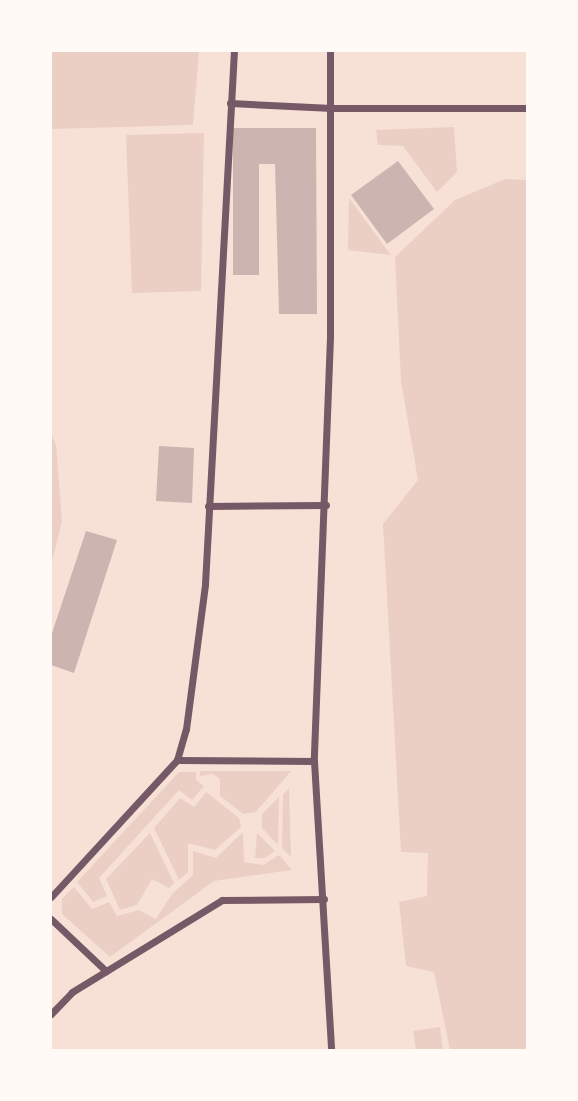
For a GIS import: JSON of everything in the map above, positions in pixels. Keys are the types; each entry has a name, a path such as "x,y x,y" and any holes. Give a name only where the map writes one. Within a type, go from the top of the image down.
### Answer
{"street":[{"path":"51,897 177,760 188,717 205,583 218,301 234,51"},
{"path":"330,51 332,108 326,505 314,761 331,1050"},
{"path":"230,103 332,108 527,108"},
{"path":"208,506 326,505"},
{"path":"177,760 314,761"},
{"path":"51,1014 72,992 214,904 240,899 324,899"},
{"path":"51,919 106,971"}],"shaded area":[{"path":"51,51 199,51 193,125 51,129"},
{"path":"454,127 457,172 437,192 403,146 378,145 376,130"},
{"path":"204,133 201,291 132,293 126,135"},
{"path":"505,179 527,180 527,1050 450,1050 434,972 406,966 399,902 427,896 428,853 401,852 383,524 418,480 401,381 395,257 455,200"},
{"path":"349,198 391,255 348,250"},
{"path":"51,434 56,445 62,521 51,566"},
{"path":"200,771 291,771 256,812 243,814 220,796 220,779 213,774 200,776"},
{"path":"179,772 196,772 196,780 204,786 192,800 179,790 99,878 107,896 93,902 77,882"},
{"path":"289,788 291,857 282,848 283,795"},
{"path":"206,792 239,818 241,827 215,850 188,843 188,872 179,880 154,828 180,798 194,807"},
{"path":"279,797 278,845 262,828 262,814"},
{"path":"243,832 244,862 263,865 279,855 292,870 214,881 110,957 62,914 62,899 74,887 92,909 109,902 117,916 139,910 156,919 172,894 193,875 193,851 216,858"},
{"path":"150,833 174,883 169,888 152,879 137,905 120,910 106,879"},
{"path":"257,833 275,851 265,858 255,858"},
{"path":"440,1027 443,1050 416,1050 413,1031"}],"building":[{"path":"233,128 316,128 317,314 279,314 275,164 259,164 259,275 233,275"},
{"path":"398,161 434,209 387,244 351,195"},
{"path":"159,446 194,448 192,503 156,501"},
{"path":"86,531 117,540 74,673 51,665 51,636"}]}
